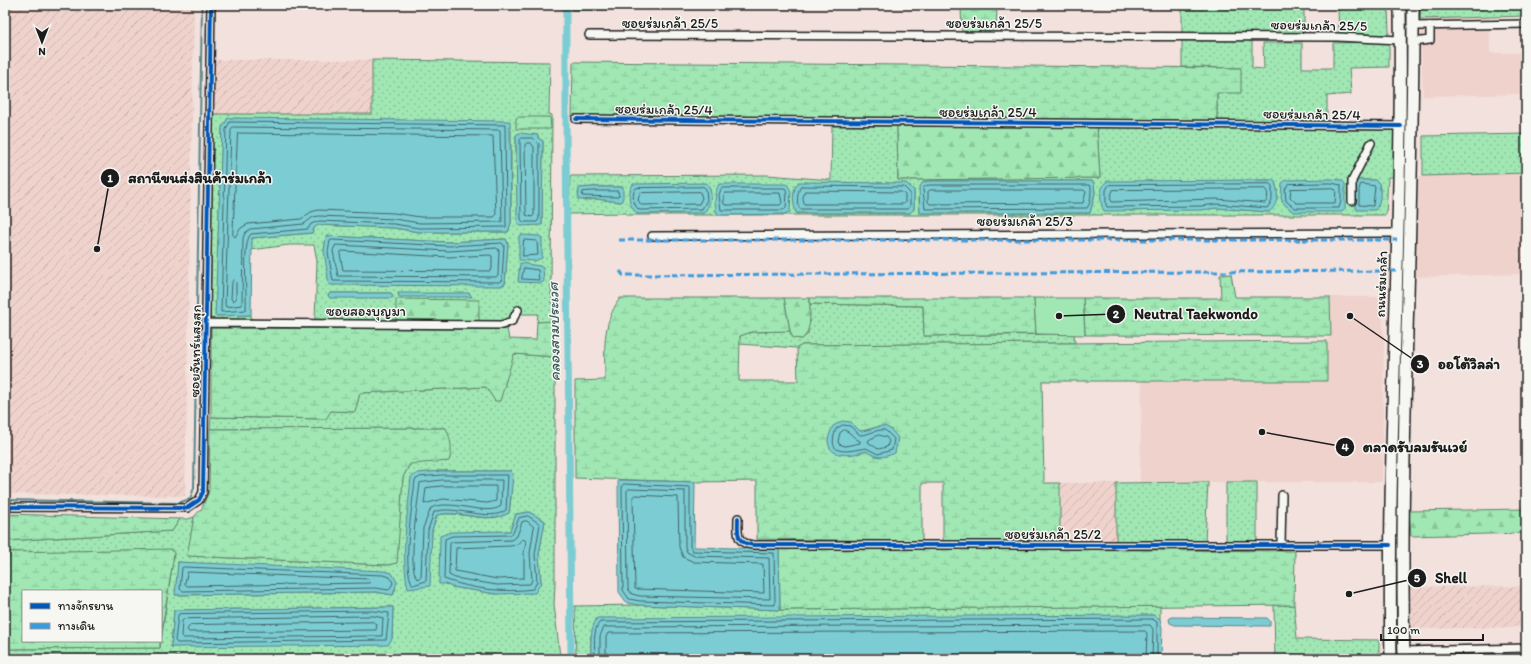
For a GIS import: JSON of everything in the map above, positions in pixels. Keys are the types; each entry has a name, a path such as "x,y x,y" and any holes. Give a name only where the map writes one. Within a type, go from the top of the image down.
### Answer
{"main road":[{"name":"ถนนร่มเกล้า","path":"1391,659 1390,545 1401,126 1400,5"},
{"name":"ถนนร่มเกล้า","path":"1404,655 1405,418 1411,187 1413,5"}],"street":[{"name":"ซอยจันทร์แสงสุก","path":"5,507 187,508 199,500 203,492 207,323 211,5"},
{"path":"1413,26 1526,24"},
{"path":"1413,42 1430,40 1430,26"},
{"name":"ซอยร่มเกล้า 25/5","path":"589,35 1337,37 1400,40"},
{"name":"ซอยร่มเกล้า 25/4","path":"576,120 1401,126"},
{"path":"1352,201 1352,181 1371,142"},
{"name":"ซอยร่มเกล้า 25/3","path":"652,236 1397,233"},
{"name":"ซอยสองบุญมา","path":"207,323 502,325 512,321 518,310"},
{"path":"1281,545 1282,495"},
{"name":"ซอยร่มเกล้า 25/2","path":"738,518 740,539 743,543 753,545 1390,545"},
{"path":"1404,655 1526,648"}],"shaded area":[{"path":"5,5 194,5 185,496 5,494"},
{"path":"216,5 492,5 491,8 216,7"},
{"path":"1489,16 1490,53 1526,53 1526,94 1423,96 1420,19"},
{"path":"212,60 372,60 372,114 213,114"},
{"path":"1526,173 1526,229 1518,230 1519,274 1414,277 1416,176"},
{"path":"1526,229 1526,274 1519,274 1518,230"},
{"path":"1330,297 1381,297 1384,342 1382,482 1140,482 1142,380 1327,381 1327,341 1331,336"},
{"path":"1060,483 1116,483 1116,542 1060,542"},
{"path":"1526,586 1526,627 1411,629 1410,587"}],"green space":[{"path":"572,5 806,5 806,8 572,10"},
{"path":"838,5 1102,5 1102,7 997,6 996,33 962,33 961,7 838,7"},
{"path":"1158,5 1214,5 1215,8 1304,9 1304,34 1182,35 1182,8 1158,8"},
{"path":"1343,5 1388,5 1389,33 1383,35 1339,33 1338,10 1343,9"},
{"path":"1421,5 1526,5 1526,16 1420,19"},
{"path":"1182,40 1252,40 1252,68 1264,69 1263,43 1302,43 1302,68 1333,68 1333,43 1389,42 1389,67 1349,68 1351,94 1327,96 1327,122 1217,122 1217,93 1241,68 1182,67"},
{"path":"372,60 550,62 549,114 552,115 551,288 554,321 537,322 538,314 521,314 507,329 211,328 213,114 372,114","holes":["228,118 511,130 511,223 508,232 419,232 394,228 318,225 314,228 312,233 252,238 251,250 289,245 314,245 317,261 315,320 252,321 251,315 216,316 222,128","516,135 538,135 538,138 543,141 542,225 516,163","326,236 449,242 506,239 508,244 505,284 500,286 324,251","330,293 391,293 393,296 328,296"]},
{"path":"573,62 1241,68 1241,93 1217,93 1217,122 572,116"},
{"path":"550,117 551,129 516,129 516,118"},
{"path":"832,126 897,126 898,180 1100,178 1097,126 1394,128 1394,177 1388,177 1386,215 569,214 570,176 767,175 831,180","holes":["1274,180 1277,193 1274,204 1269,212 1217,208 1130,211 1185,181","1359,180 1375,180 1380,189 1378,207","929,181 1092,181 1094,183 1095,193 1090,213 920,213 919,200 923,182","906,183 914,190 914,209 909,213 797,213","623,187 621,202 596,199 584,201 578,193 580,188"]},
{"path":"897,126 1097,126 1100,178 898,180"},
{"path":"1526,134 1526,173 1423,176 1423,136"},
{"path":"1231,274 1235,297 1330,297 1331,336 1085,335 1083,298 1221,298 1220,275"},
{"path":"620,298 784,298 790,331 751,332 740,336 739,381 798,381 797,348 802,345 1327,341 1327,381 1042,381 1044,483 1060,483 1060,542 943,541 943,483 922,483 922,541 757,539 757,481 695,482 575,478 575,381 605,380 605,338 614,308","holes":["851,422 860,431 876,427 884,427 892,430 866,451 857,454"]},
{"path":"784,298 810,298 809,326 808,331 802,339 793,338 790,331"},
{"path":"810,298 1034,298 1036,334 924,336 923,306 810,304"},
{"path":"1034,298 1083,298 1085,335 1036,334"},
{"path":"396,299 479,300 479,321 396,320"},
{"path":"810,304 923,306 924,336 1074,334 1075,343 802,345 797,348 739,344 740,336 751,332 790,331 793,338 802,339 808,334"},
{"path":"554,321 555,357 514,354 500,401 495,401 486,387 360,393 355,412 331,411 326,419 211,417 211,328 507,329 509,339 536,340 537,322"},
{"path":"514,354 555,357 554,604 560,657 533,659 5,656 5,649 160,648 174,553 10,552 7,565 5,635 5,541 172,531 180,519 194,517 188,556 387,565 396,563 403,477 410,464 446,428 210,429 211,417 325,419 331,411 355,412 360,393 487,387 495,401","holes":["441,471 511,471 511,498 509,513 500,516 482,518 455,514 437,515 432,530 431,551 418,473","529,512 545,521 539,554 541,583 496,594 452,587 445,584 498,532 510,531 516,514","178,562 396,588 393,595 376,592 176,595","393,607 392,639 171,647 174,610"]},
{"path":"446,428 451,444 449,461 410,464 403,477 397,563 387,565 187,556 194,517 202,508 209,491 210,429"},
{"path":"1208,482 1205,542 1116,542 1116,483"},
{"path":"1226,482 1257,482 1257,543 1226,542"},
{"path":"1526,509 1526,533 1411,536 1409,511"},
{"path":"5,514 180,519 172,531 5,541"},
{"path":"891,548 1295,551 1294,605 780,610 779,549"},
{"path":"171,549 174,553 162,629 162,590 22,590 22,642 160,642 160,648 5,649 7,565 10,552"},
{"path":"639,605 780,610 1160,606 1160,619 1153,615 591,635 591,659 576,659 575,606"},
{"path":"1274,605 1294,605 1297,639 1379,640 1379,659 1275,659"},
{"path":"5,656 290,659 5,659"}],"water":[{"path":"228,118 510,121 511,223 508,232 419,232 394,228 318,225 314,228 312,233 252,238 251,315 215,316 222,128"},
{"path":"519,133 538,135 538,138 543,141 542,225 518,225 516,135"},
{"path":"1274,180 1277,188 1277,197 1275,205 1269,212 1217,208 1201,210 1104,211 1102,208 1101,191 1102,187 1107,181"},
{"path":"1286,180 1342,180 1345,184 1345,208 1341,212 1293,212 1283,203 1281,198 1282,183"},
{"path":"1375,180 1379,183 1380,198 1375,210 1357,210 1355,207 1354,196 1356,181"},
{"path":"1092,181 1094,183 1095,193 1090,213 920,213 919,188 923,182"},
{"path":"799,182 906,183 914,190 914,209 910,213 796,213 794,206 794,193 796,185"},
{"path":"707,183 711,198 704,213 637,214 629,199 633,184"},
{"path":"719,184 787,184 791,191 790,212 784,214 720,215 716,212 715,201 716,191"},
{"path":"623,187 623,198 621,202 596,199 578,200 579,188"},
{"path":"326,236 449,242 506,239 508,244 505,284 500,286 329,285 324,251"},
{"path":"519,236 540,236 542,239 542,258 535,261 519,260"},
{"path":"520,263 540,266 543,268 544,281 542,283 518,282"},
{"path":"330,293 391,293 393,296 392,298 330,298 328,296"},
{"path":"398,293 469,293 472,297 399,297"},
{"path":"842,421 851,422 860,431 880,426 888,428 898,438 895,453 880,457 866,451 856,454 843,455 833,451 829,447 829,436 833,426"},
{"path":"441,471 511,471 513,476 509,513 491,518 455,514 437,515 432,530 430,586 408,589 405,547 411,477 418,473"},
{"path":"618,480 695,482 694,547 779,549 780,610 639,605 627,603 619,592"},
{"path":"529,512 545,521 539,554 541,583 535,593 496,594 439,584 440,536 451,532 510,531 516,514"},
{"path":"178,562 383,571 392,573 397,582 393,595 376,592 175,595"},
{"path":"393,607 392,639 388,645 171,647 174,610"},
{"path":"1153,615 1160,619 1162,628 1161,659 591,659 592,633 594,623 597,618"},
{"path":"1172,617 1267,618 1270,621 1270,626 1175,625 1170,623 1169,619"}],"waterway":[{"path":"5,500 178,503 190,499 194,488 202,5"},
{"name":"คลองสามประเวศ","path":"566,5 566,168 571,659"}],"marked path":[{"path":"619,240 1397,240"},
{"path":"620,271 623,275 1396,271"}],"cycle path":[{"path":"5,507 187,508 199,500 203,492 211,5"},
{"path":"576,119 1401,126"},
{"path":"738,518 738,533 740,540 747,544 753,545 1390,545"}],"place":[{"name":"สถานีขนส่งสินค้าร่มเกล้า","path":"97,249"},
{"name":"Neutral Taekwondo","path":"1059,316"},
{"name":"ออโต้วิลล่า","path":"1350,316"},
{"name":"ตลาดรับลมรันเวย์","path":"1262,432"},
{"name":"Shell","path":"1349,594"}]}
